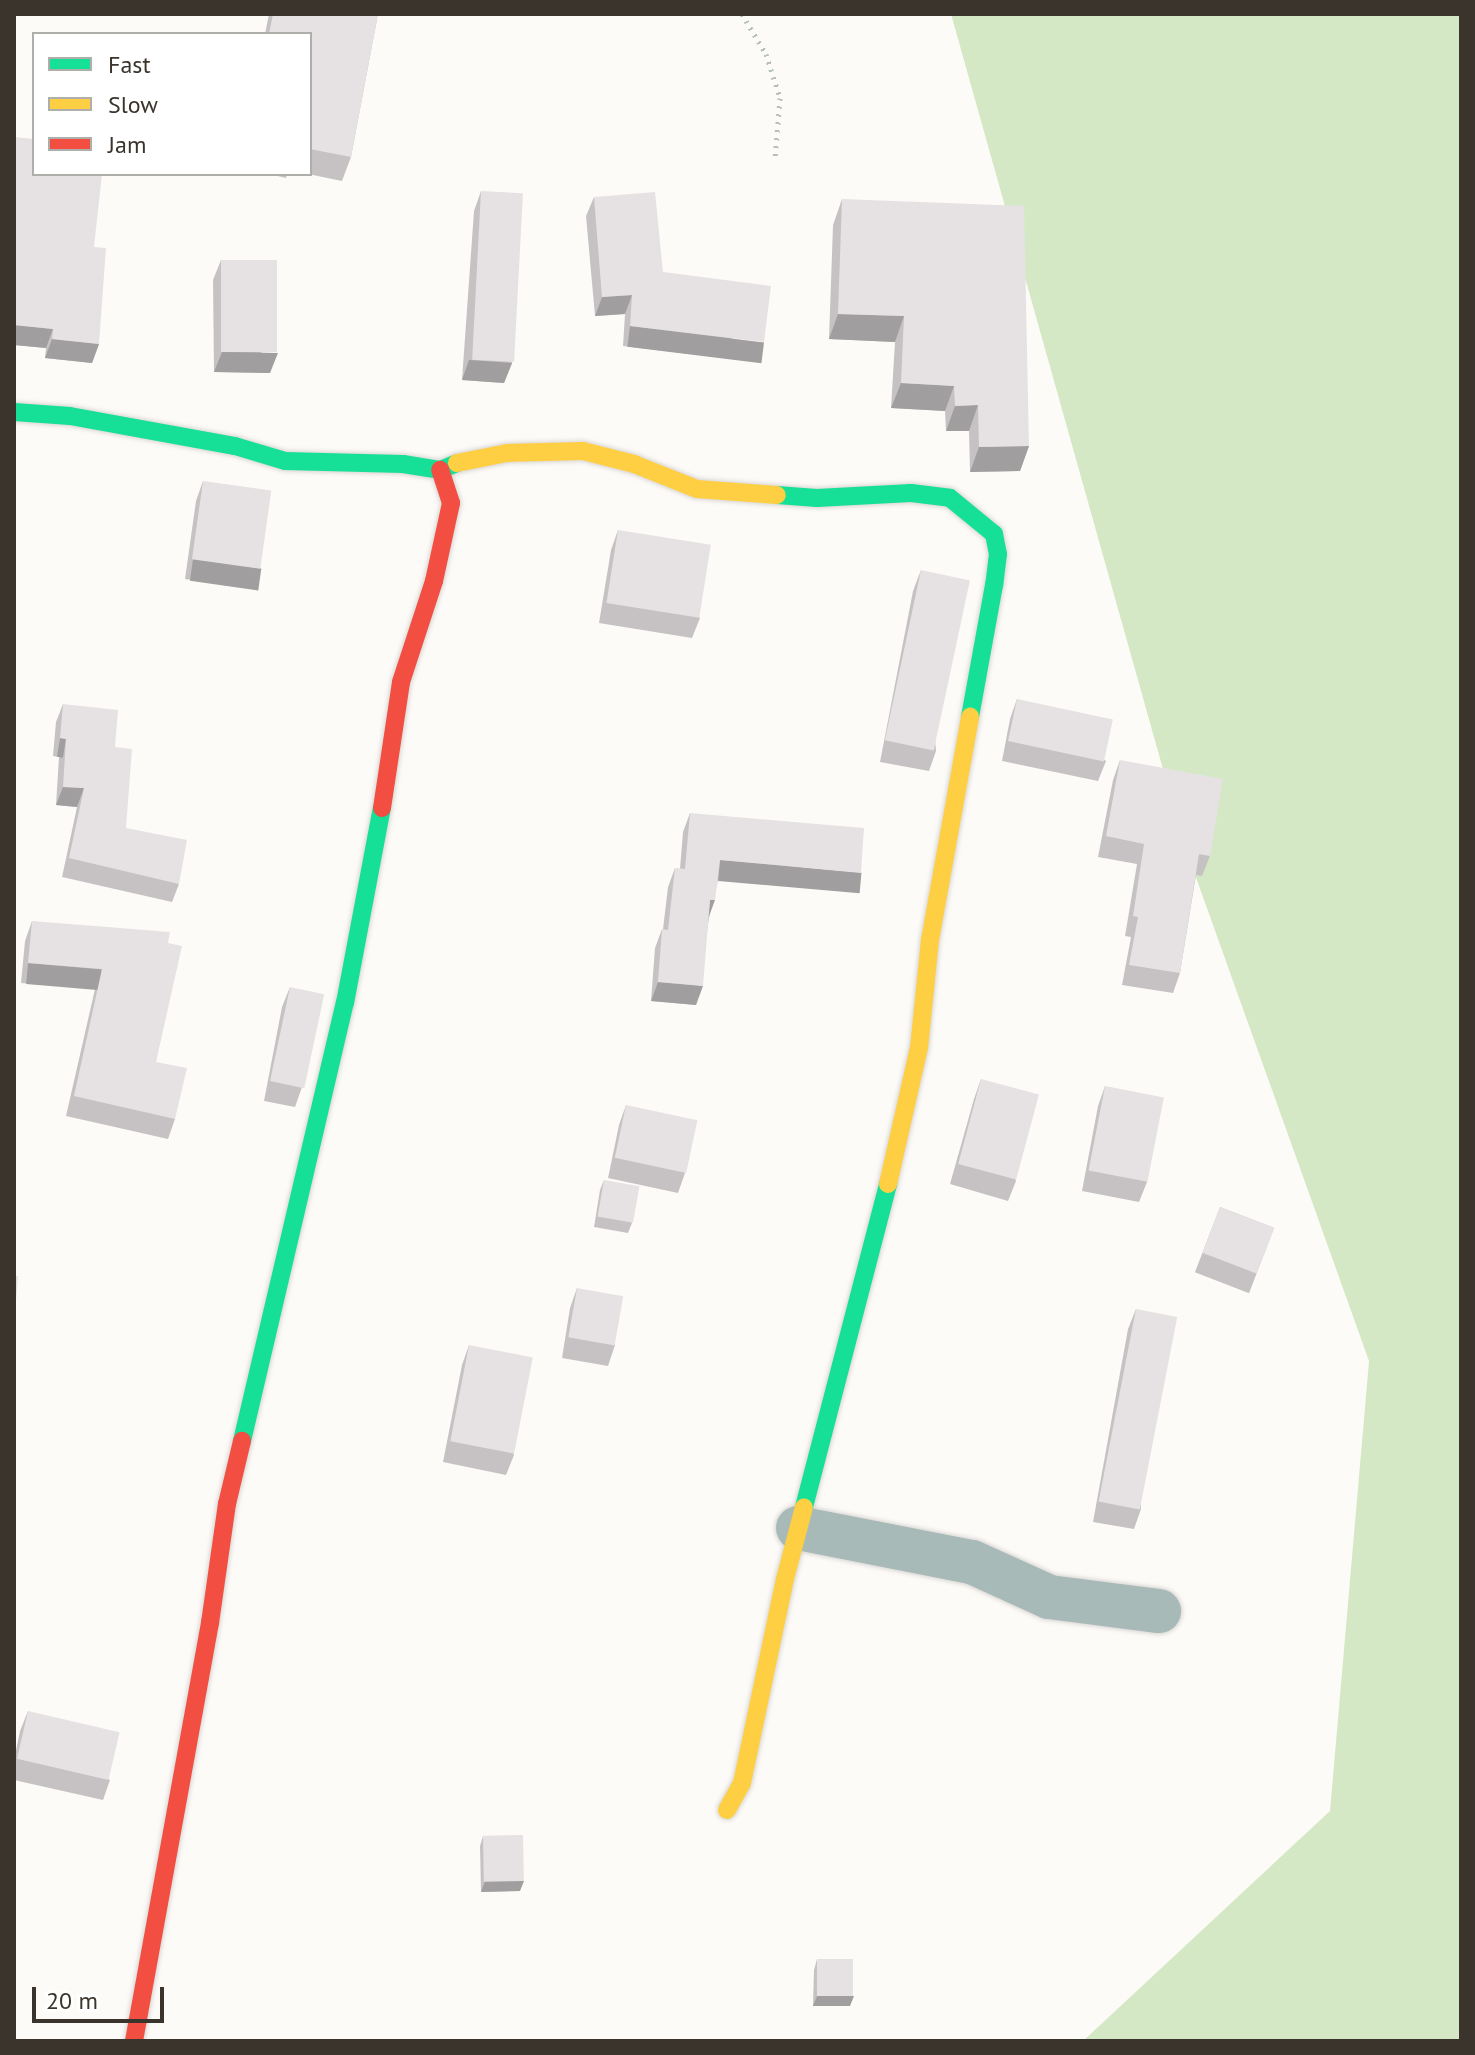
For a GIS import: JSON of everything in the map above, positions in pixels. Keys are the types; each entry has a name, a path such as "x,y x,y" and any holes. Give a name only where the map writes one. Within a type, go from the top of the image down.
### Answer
{"street":[{"path":"14,412 85,418 235,446 285,461 403,464 440,470 468,459 507,453 583,451 634,464 697,489 817,498 911,493 950,498 994,534 998,554 994,585 930,940 919,1048 872,1253 798,1528 742,1783 727,1810"},
{"path":"134,2041 210,1623 227,1504 345,1003 378,837 401,682 434,581 451,503 440,470"},
{"path":"798,1528 972,1562 1049,1597 1159,1611"}],"path":[{"path":"742,14 766,54 780,98 775,159"}],"green space":[{"path":"951,14 1461,14 1461,2041 1083,2041 1330,1811 1369,1361 1184,844"}],"building":[{"path":"273,14 378,14 351,157 312,149 312,32 269,32"},
{"path":"14,137 32,139 32,176 102,176 94,247 106,248 99,344 52,339 53,329 14,325"},
{"path":"481,191 523,193 514,362 472,360"},
{"path":"655,192 663,272 771,286 764,342 630,326 632,295 602,297 594,197"},
{"path":"842,199 1024,206 1029,446 979,447 978,405 955,406 954,386 901,383 904,316 838,314"},
{"path":"221,260 277,260 277,352 221,352"},
{"path":"203,481 271,491 260,569 192,559"},
{"path":"618,530 711,545 699,618 606,603"},
{"path":"921,570 970,580 934,751 885,740"},
{"path":"1017,699 1113,719 1104,761 1008,741"},
{"path":"63,704 118,710 115,747 132,749 126,828 187,840 179,884 69,858 84,788 63,787 66,739 60,738"},
{"path":"1120,760 1223,779 1210,856 1199,854 1180,973 1129,965 1138,917 1133,916 1144,844 1106,836"},
{"path":"690,813 864,828 861,873 720,860 715,900 710,900 703,986 658,982 662,929 668,930 675,868 685,869"},
{"path":"32,921 170,932 168,943 182,946 156,1062 187,1068 175,1119 74,1096 102,969 28,963"},
{"path":"290,987 324,994 304,1088 270,1081"},
{"path":"981,1079 1039,1095 1016,1180 958,1164"},
{"path":"1105,1086 1164,1097 1147,1182 1089,1170"},
{"path":"626,1105 697,1120 686,1173 615,1158"},
{"path":"604,1180 639,1186 633,1223 598,1216"},
{"path":"1220,1207 1274,1228 1257,1274 1202,1253"},
{"path":"14,1276 18,1276 14,1326"},
{"path":"577,1288 623,1296 615,1345 568,1337"},
{"path":"1136,1309 1177,1317 1140,1509 1099,1501"},
{"path":"469,1345 533,1357 514,1454 450,1441"},
{"path":"28,1711 120,1732 109,1780 17,1759"},
{"path":"523,1835 524,1881 484,1882 483,1836"},
{"path":"817,1959 853,1959 853,1996 817,1996"}],"traffic: fast":[{"path":"14,412 70,416 235,446 285,461 403,464 440,470 457,463"},
{"path":"777,495 817,498 911,493 950,498 994,534 998,554 994,585 970,717"},
{"path":"242,1441 345,1003 382,808"},
{"path":"804,1507 888,1184"}],"traffic: slow":[{"path":"457,463 507,453 583,451 634,464 697,489 777,495"},
{"path":"888,1184 919,1048 930,940 970,717"},
{"path":"727,1810 742,1783 785,1579 804,1507"}],"traffic: jam":[{"path":"382,808 401,682 434,581 451,503 440,470"},
{"path":"134,2041 210,1623 227,1504 242,1441"}]}
